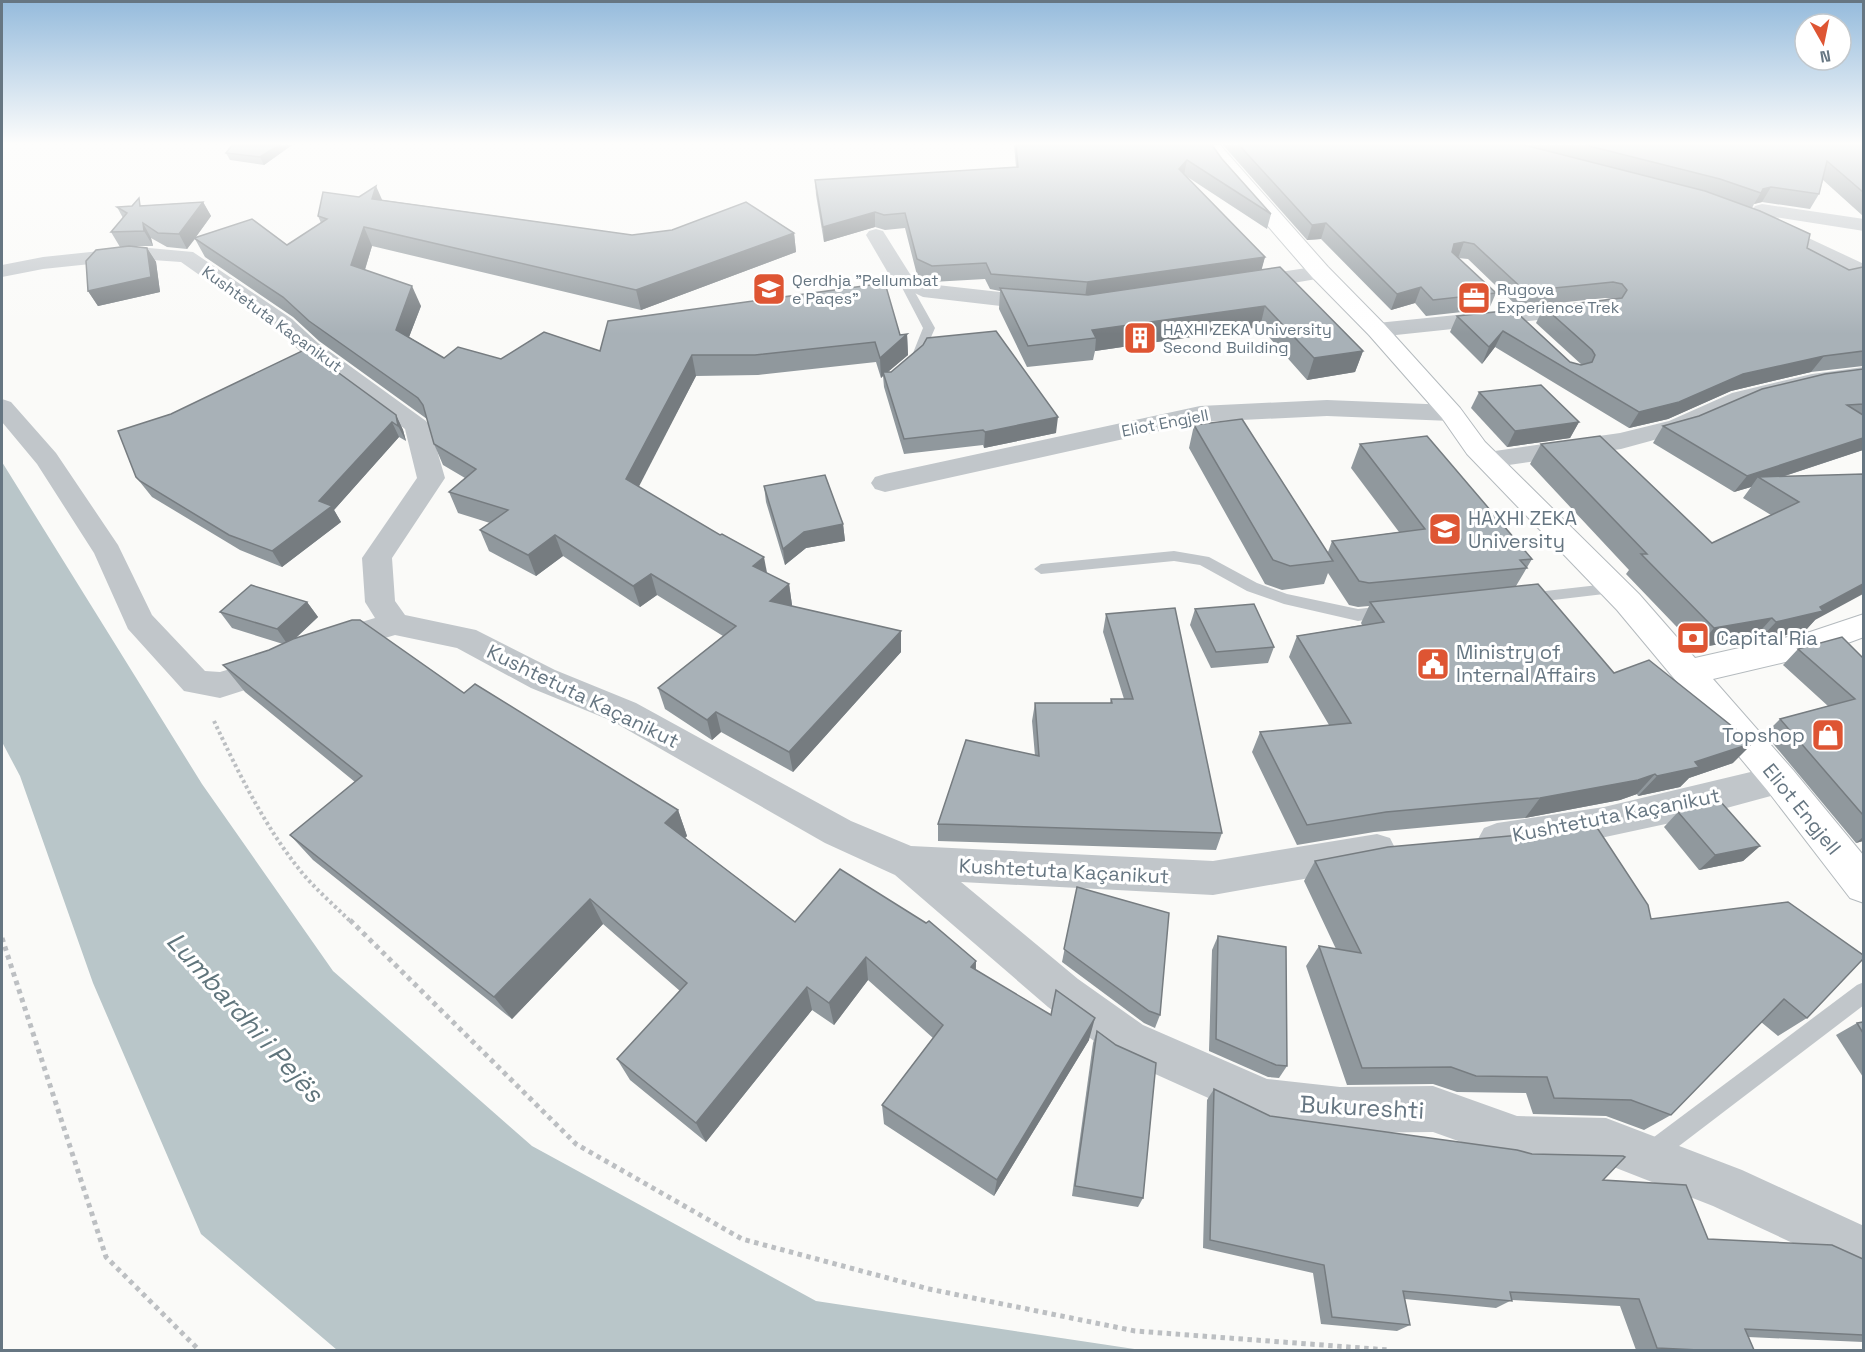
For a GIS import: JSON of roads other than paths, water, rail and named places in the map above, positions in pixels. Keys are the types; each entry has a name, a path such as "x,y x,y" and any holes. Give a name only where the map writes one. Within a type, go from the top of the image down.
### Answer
{"main road":[{"name":"Eliot Engjell","path":"1263,208 1451,413 1476,448 1616,588 1780,780 1863,886"},
{"path":"1690,672 1815,643 1863,625"}],"street":[{"path":"1862,270 1748,212 1863,225"},
{"path":"876,235 902,278 923,290 1064,305"},
{"name":"Kushtetuta Kaçanikut","path":"2,271 43,263 138,253 186,256 284,324 310,348 417,426 431,478 378,558 380,602 394,624"},
{"path":"1228,287 1320,272"},
{"path":"1490,295 1530,333"},
{"path":"1377,330 1605,307"},
{"path":"1488,460 1621,441 1678,426 1741,398 1812,381 1863,374"},
{"name":"Kushtetuta Kaçanikut","path":"2,406 47,459 108,552 139,621 196,682 220,685 277,667 327,644 394,624 465,638 543,680 624,712 838,832 909,863 1213,878 1374,850 1409,847"},
{"name":"Eliot Engjell","path":"885,483 1200,414 1327,408 1451,413"},
{"name":"Kushtetuta Kaçanikut","path":"1467,842 1525,836 1646,813 1780,780"},
{"name":"Bukureshti","path":"909,863 1063,993 1128,1040 1266,1101 1340,1110 1433,1109 1517,1139 1606,1141 1647,1157"},
{"path":"1647,1157 1725,1187 1863,1252"}],"lane":[{"path":"902,278 929,328 918,355 902,369"},
{"path":"1041,569 1174,556 1204,561 1252,586 1284,599 1358,615 1404,611"},
{"path":"1509,600 1616,588"},
{"path":"1647,1157 1863,992"}],"water":[{"name":"Lumbardhi i Pejës","path":"2,462 202,784 333,971 532,1146 816,1301 1141,1350 337,1350 201,1234 93,983 20,776 2,742"}],"place":[{"name":"Qerdhja \"Pellumbat e Paqes\"","path":"769,289"},
{"name":"Rugova Experience Trek","path":"1474,298"},
{"name":"HAXHI ZEKA University Second Building","path":"1140,338"},
{"name":"HAXHI ZEKA University","path":"1445,529"},
{"name":"Capital Ria","path":"1693,638"},
{"name":"Ministry of Internal Affairs","path":"1433,664"},
{"name":"Topshop","path":"1828,735"}]}
